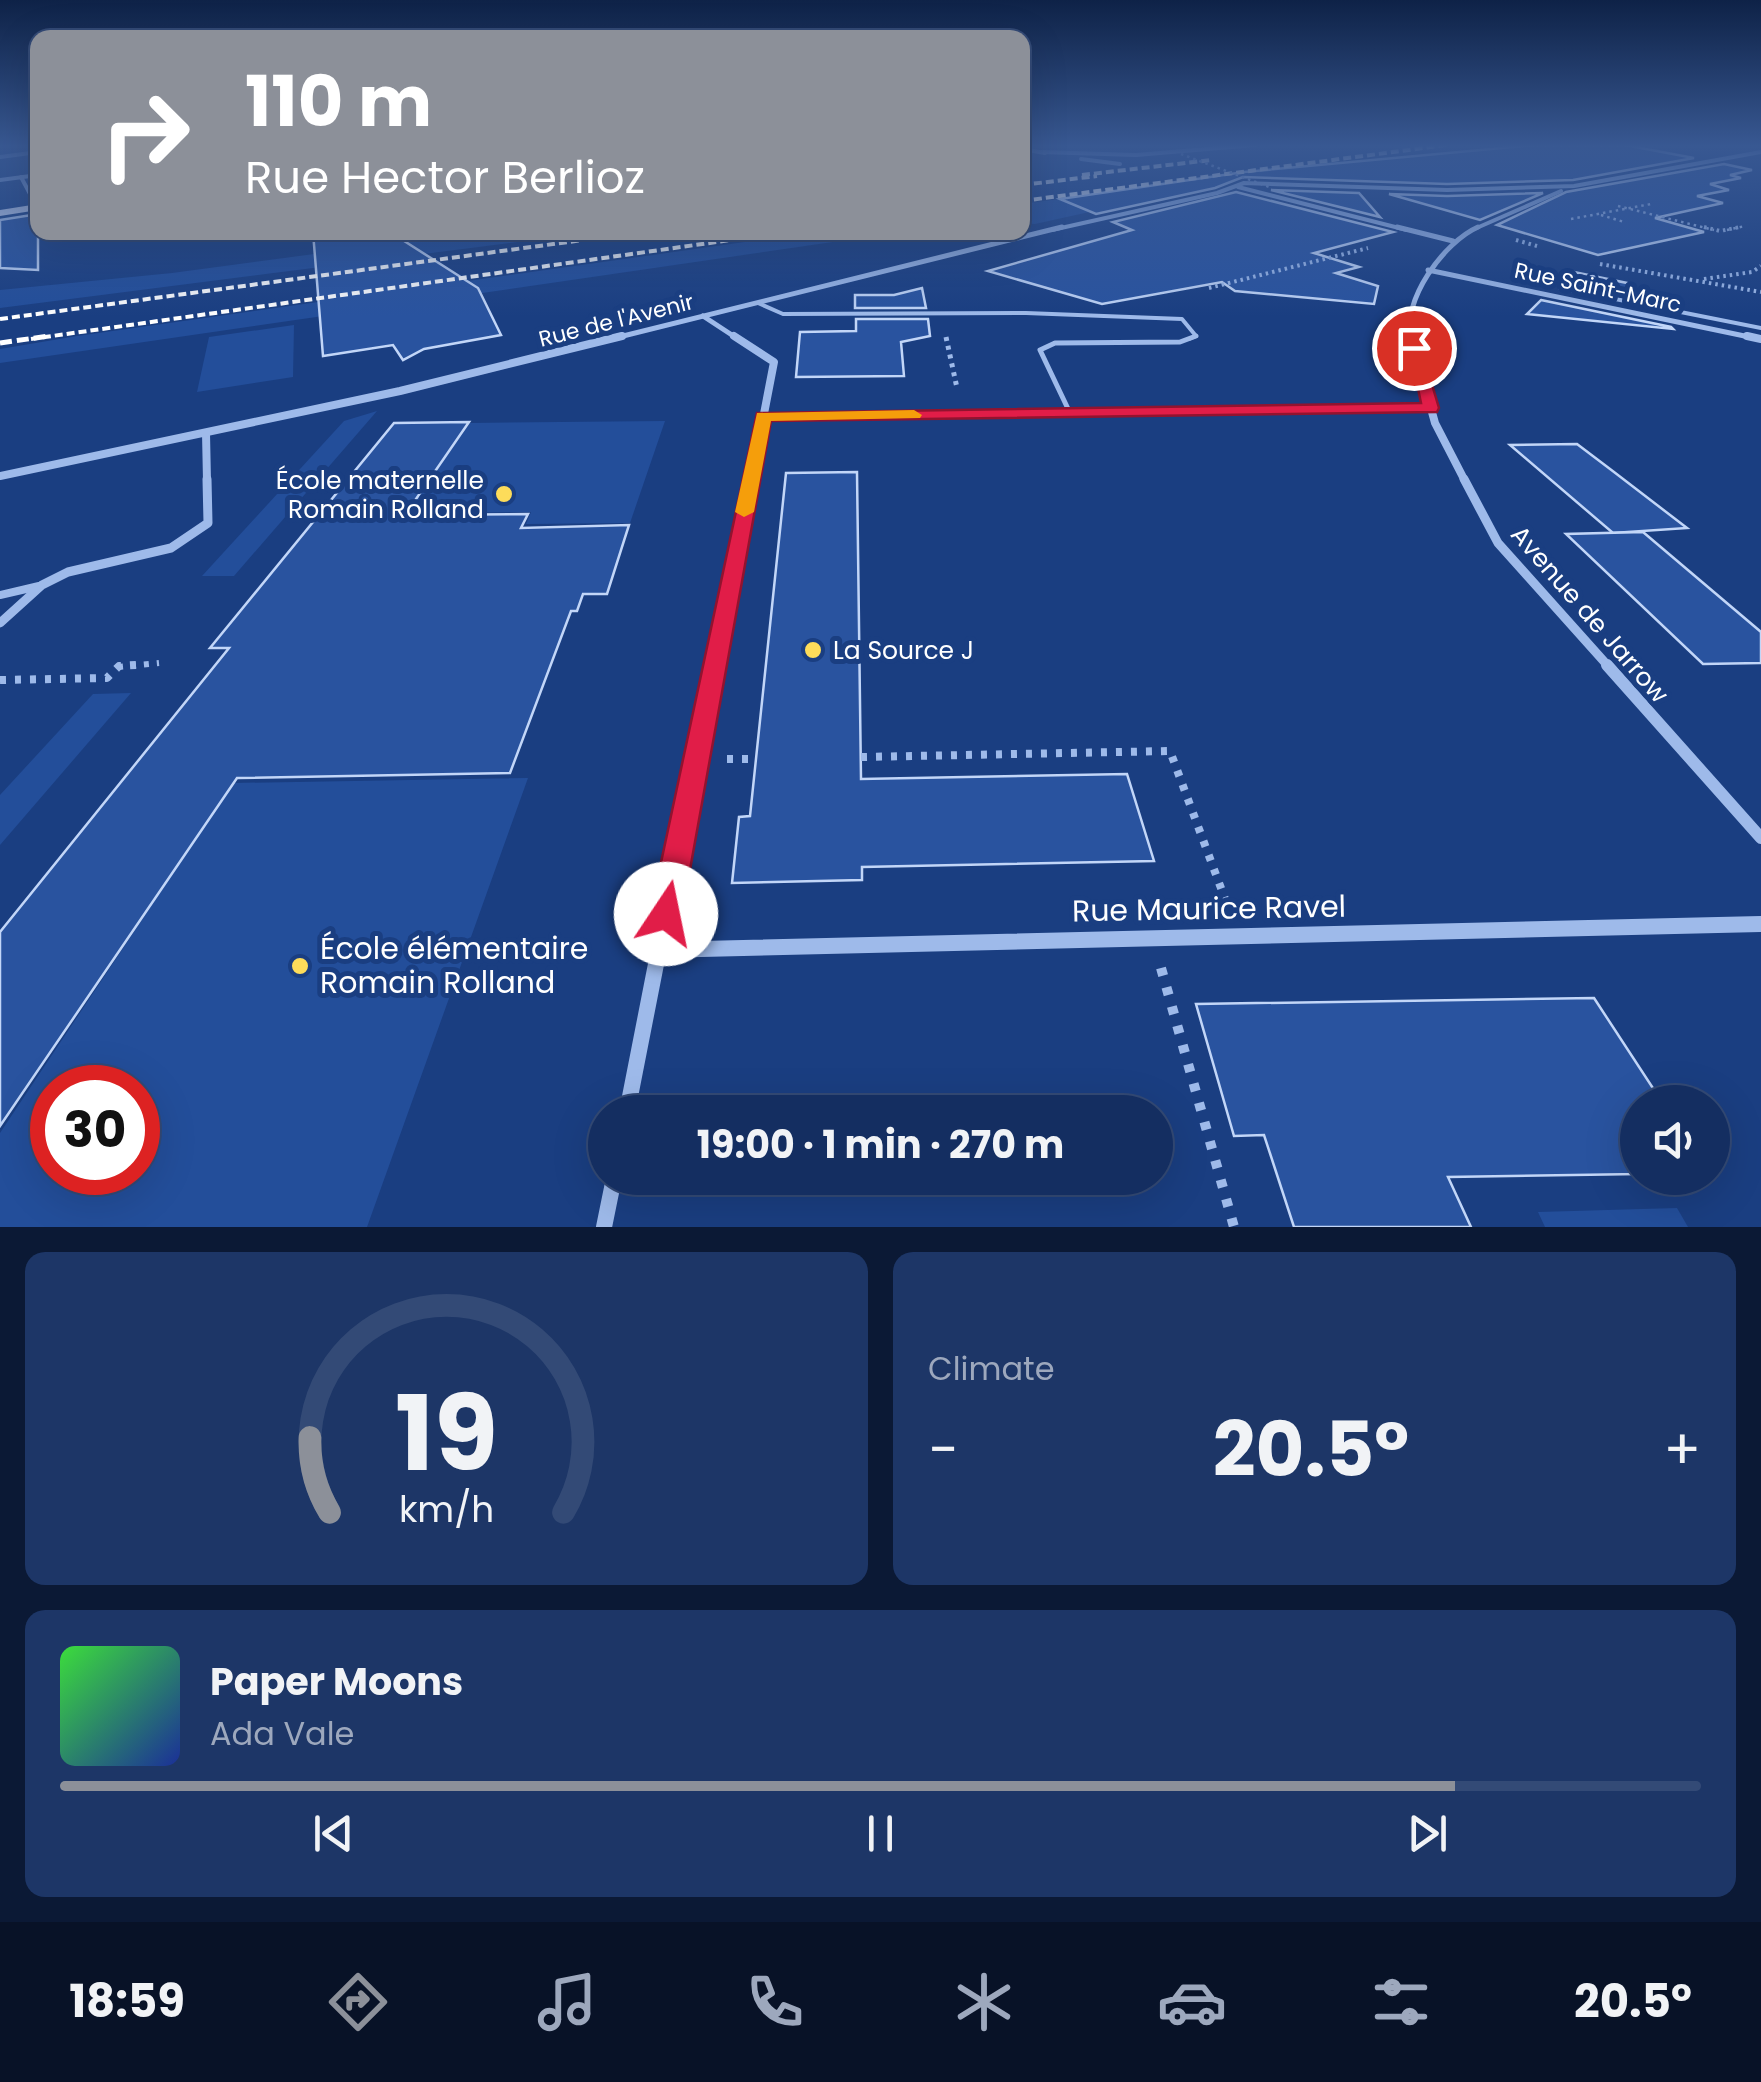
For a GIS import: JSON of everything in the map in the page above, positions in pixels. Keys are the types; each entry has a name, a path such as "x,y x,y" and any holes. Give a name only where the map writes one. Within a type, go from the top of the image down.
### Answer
{"main road":[{"path":"0,215 30,210"}],"street":[{"name":"Rue de l'Avenir","path":"1030,236 1170,202"},
{"path":"1301,202 1453,241"},
{"name":"Avenue de Jarrow","path":"1531,202 1487,220 1453,241 1428,270 1408,327 1431,408 1498,543 1761,838"},
{"name":"Rue de l'Avenir","path":"0,476 400,391 1014,240"},
{"name":"Rue Saint-Marc","path":"1428,270 1761,339"},
{"path":"630,1095 774,362 703,316"},
{"path":"763,416 1431,408"},
{"path":"0,623 42,585 68,572 171,548 208,524 206,433"},
{"name":"Rue Maurice Ravel","path":"659,950 1761,924"},
{"path":"604,1227 611,1195"}],"lane":[{"path":"1560,288 1761,328"},
{"path":"758,302 783,314 940,313 1182,320 1196,336 1180,342 1055,344 1040,350 1070,413"},
{"path":"0,595 42,585"}],"path":[{"path":"1604,202 1720,231 1745,226"},
{"path":"1566,220 1651,204"},
{"path":"1514,240 1524,232"},
{"path":"1209,288 1368,248"},
{"path":"1600,264 1761,292"},
{"path":"1692,280 1752,272 1761,266"},
{"path":"940,313 963,414"},
{"path":"0,680 107,678 118,666 159,663"},
{"path":"861,757 1170,751 1238,936"},
{"path":"1152,938 1234,1227"}],"shaded area":[{"path":"1134,202 1035,224 1030,224 1030,203"},
{"path":"419,240 533,240 0,308 0,290 172,273"},
{"path":"759,240 847,240 0,363 0,349"},
{"path":"294,325 293,377 197,392 209,337"},
{"path":"377,411 234,576 202,576 344,421"},
{"path":"665,421 630,523 526,524 531,512 407,513 470,423"},
{"path":"131,693 0,845 0,795 93,694"},
{"path":"528,778 367,1227 0,1227 0,1133 30,1088 30,1195 160,1195 160,1065 45,1065 233,783"},
{"path":"1677,1208 1688,1227 1545,1227 1538,1212"}],"building":[{"path":"1068,202 1150,202 1096,214"},
{"path":"1194,202 1276,202 1393,232 1314,253 1359,267 1336,273 1378,286 1374,304 1235,291 1222,282 1102,304 988,271 1132,230 1113,222"},
{"path":"1320,202 1367,202 1380,217"},
{"path":"1418,202 1521,202 1480,220"},
{"path":"1545,202 1723,203 1655,218 1704,232 1598,255 1497,225"},
{"path":"30,215 30,240 38,240 38,270 0,268 0,220"},
{"path":"314,240 403,240 478,288 501,335 424,349 403,360 393,345 323,356"},
{"path":"1569,271 1627,283 1643,299 1557,284"},
{"path":"922,288 926,308 855,308 855,295 894,295"},
{"path":"1541,300 1671,327 1673,329 1527,314"},
{"path":"856,319 928,319 930,336 901,342 904,376 796,377 800,332 856,331"},
{"path":"469,422 405,515 528,514 521,528 629,525 607,594 583,594 577,611 571,611 510,773 237,778 42,1065 30,1065 30,1082 0,1126 0,932 229,648 210,648 394,423"},
{"path":"1577,444 1687,528 1613,533 1510,445"},
{"name":"La Source J","path":"857,472 861,779 1127,774 1154,861 862,867 862,880 732,883 739,817 750,816 786,473"},
{"path":"1643,532 1761,632 1761,663 1703,664 1566,534"},
{"path":"1594,998 1651,1085 1620,1085 1620,1174 1448,1177 1471,1227 1294,1227 1264,1135 1234,1136 1196,1004"}],"railway":[{"path":"0,319 583,240"},
{"path":"31,339 730,240"},
{"path":"0,343 49,336"}],"slow traffic":[{"path":"744,512 763,416 914,415"}],"place":[{"name":"École maternelle Romain Rolland","path":"504,494"},
{"name":"La Source J","path":"813,650"},
{"name":"École élémentaire Romain Rolland","path":"300,966"}],"route":[{"path":"666,914 763,416 1431,408 1414,348"}]}
